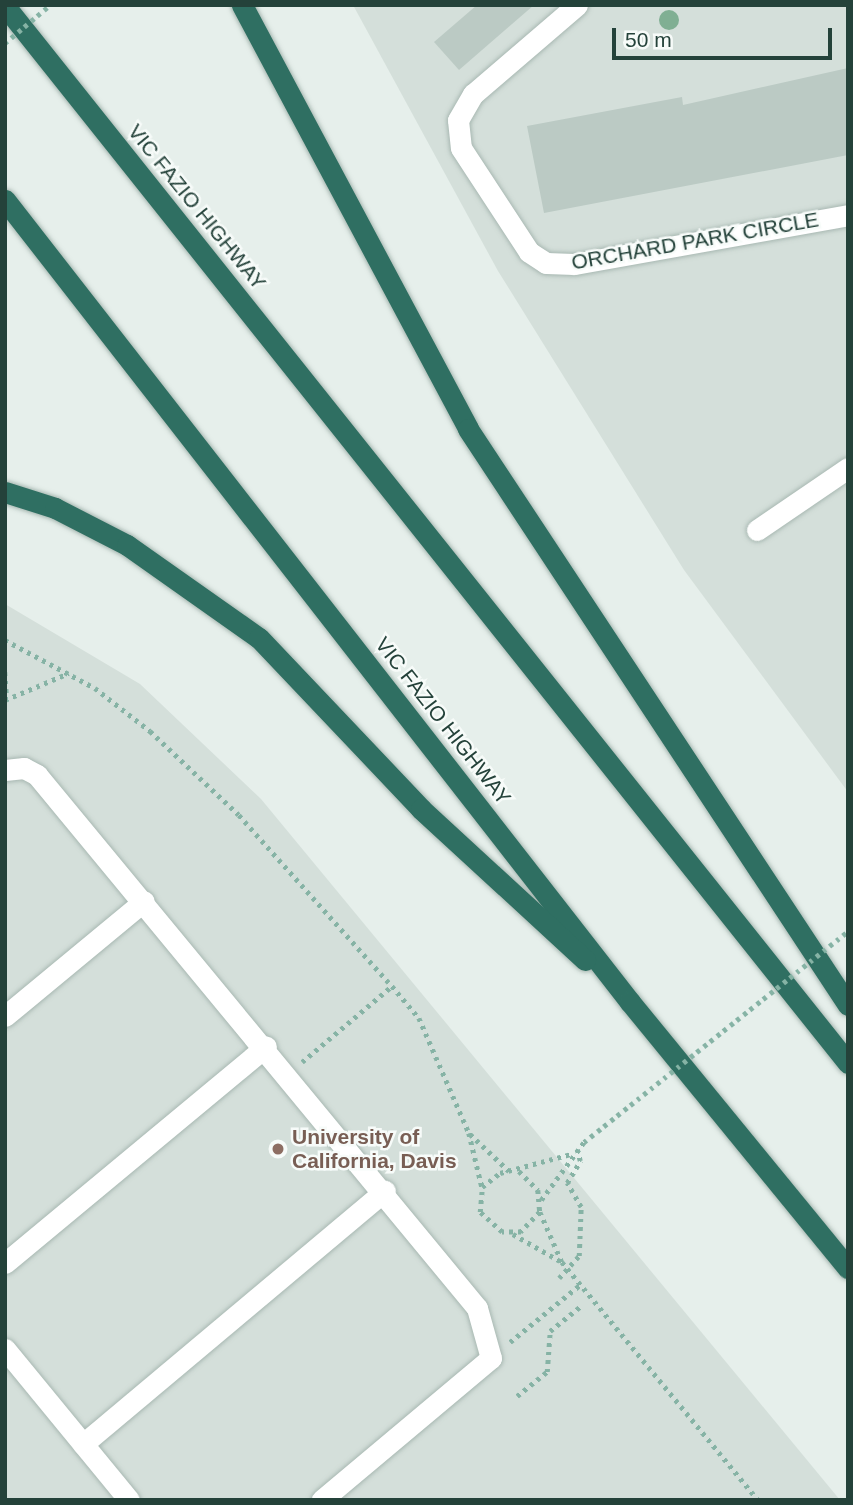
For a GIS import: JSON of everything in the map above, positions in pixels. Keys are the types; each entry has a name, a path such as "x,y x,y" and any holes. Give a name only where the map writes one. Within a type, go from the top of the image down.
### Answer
{"highway":[{"path":"242,5 468,429 848,1005"},
{"name":"VIC FAZIO HIGHWAY","path":"5,6 848,1063"},
{"name":"VIC FAZIO HIGHWAY","path":"5,200 630,1002 848,1268"},
{"path":"5,210 36,238"},
{"path":"5,492 55,508 127,545 259,638 421,809 630,1002"}],"street":[{"name":"ORCHARD PARK CIRCLE","path":"578,5 473,94 458,120 461,148 528,252 546,263 574,264 848,215"},
{"path":"757,530 848,468"},
{"path":"5,770 24,768 37,775 266,1046 477,1308 491,1359 322,1500"},
{"path":"5,1016 144,901"},
{"path":"5,1263 266,1046"},
{"path":"83,1444 384,1191"},
{"path":"5,1349 129,1500"}],"path":[{"path":"5,43 50,5"},
{"path":"5,639 70,673 150,732 239,815 392,986 419,1018 469,1133 482,1187 478,1203 485,1222 562,1262"},
{"path":"5,673 6,699 70,673"},
{"path":"758,1500 567,1269 540,1212 541,1200 571,1154 584,1142 848,931"},
{"path":"288,1074 392,986"},
{"path":"469,1133 509,1171"},
{"path":"559,1278 579,1256 581,1207 567,1183 580,1161 577,1149"},
{"path":"482,1187 509,1171 519,1171 571,1154"},
{"path":"519,1171 541,1200"},
{"path":"512,1234 540,1212"},
{"path":"491,1359 580,1285"},
{"path":"517,1396 547,1372 550,1331 581,1306"}],"shaded area":[{"path":"353,5 848,5 848,792 684,570 498,271"},
{"name":"University of California, Davis","path":"5,604 140,684 261,799 840,1500 5,1500"}],"building":[{"path":"477,5 534,5 459,70 434,42"},
{"path":"848,68 848,155 544,213 527,126 682,97 683,105"}],"place":[{"name":"University of California, Davis","path":"278,1149"}]}
